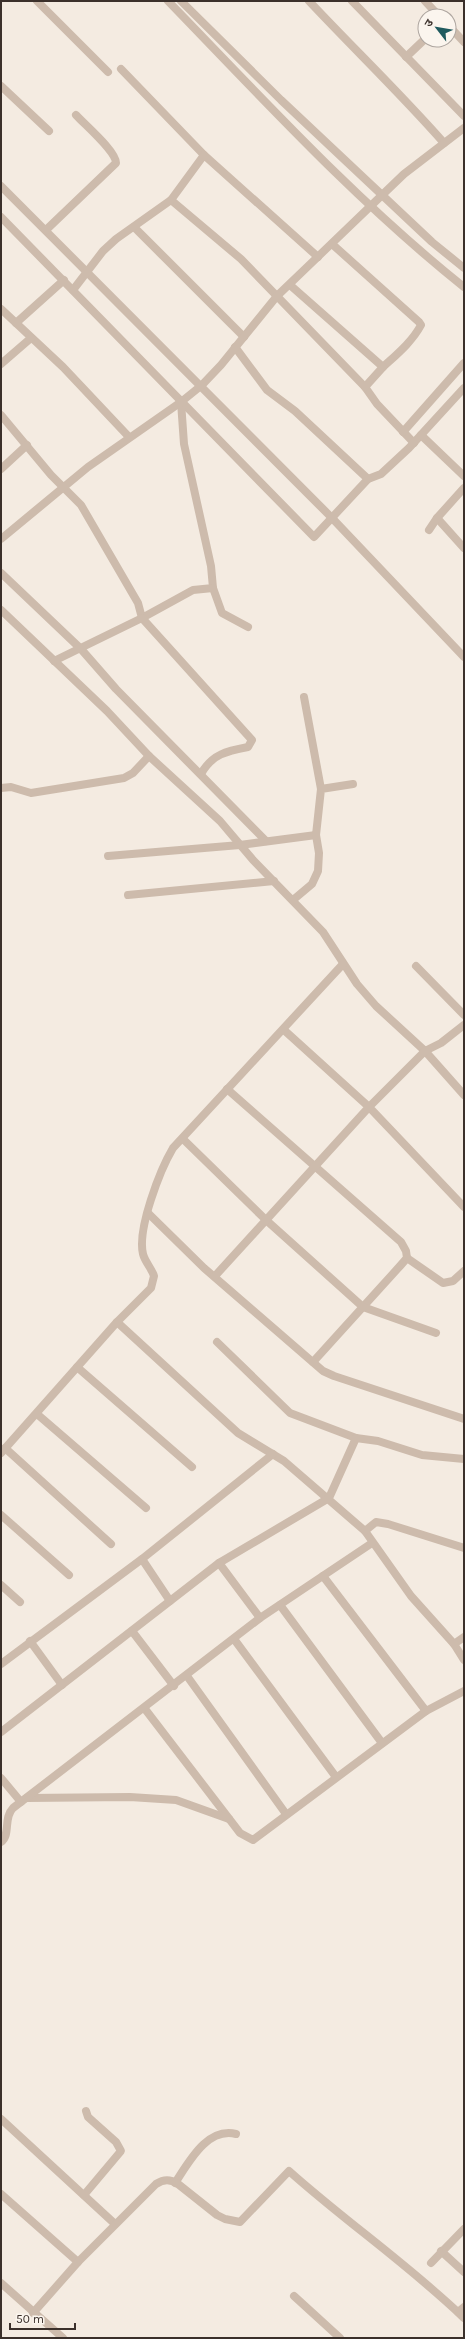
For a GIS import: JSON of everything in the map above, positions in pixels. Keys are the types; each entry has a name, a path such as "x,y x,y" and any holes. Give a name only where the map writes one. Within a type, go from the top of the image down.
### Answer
{"street":[{"path":"37,1 108,72"},
{"path":"168,1 273,109 371,206 464,287"},
{"path":"181,1 281,100 383,194 432,242 464,268"},
{"path":"309,1 340,35 402,95 444,143"},
{"path":"352,1 464,116"},
{"path":"457,35 464,42"},
{"path":"406,56 417,46"},
{"path":"121,69 204,155 318,257"},
{"path":"1,86 49,131"},
{"path":"46,230 116,163 116,159 110,151 76,116"},
{"path":"1,539 66,488 88,467 181,402 202,385 244,337 276,296 290,285 404,174 464,128"},
{"path":"73,290 87,271 116,239 171,200 204,155"},
{"path":"1,186 202,385 332,518 464,657"},
{"path":"171,200 241,259 365,387 377,404 414,443"},
{"path":"1,217 314,537 368,479 381,474 414,443 464,388"},
{"path":"134,227 244,337"},
{"path":"332,244 419,322 420,325 418,330 365,387"},
{"path":"16,323 64,280"},
{"path":"290,285 383,367"},
{"path":"1,309 63,367 129,437"},
{"path":"1,364 32,338"},
{"path":"235,347 268,390 295,411 368,479"},
{"path":"403,432 464,363"},
{"path":"181,402 184,444 211,566 213,588 222,612 248,627"},
{"path":"1,415 51,475 66,488 81,505 138,603 142,618 252,740 248,747 226,752 213,758 201,774"},
{"path":"421,435 464,476"},
{"path":"1,469 27,445"},
{"path":"429,530 437,518 464,488"},
{"path":"437,518 464,548"},
{"path":"1,573 81,649 116,689 266,841"},
{"path":"54,661 142,618 193,590 213,588"},
{"path":"1,610 107,711 149,756 220,821 240,845 323,932 357,984 376,1006 425,1051 464,1095"},
{"path":"293,900 312,884 318,871 319,853 316,835 321,789 304,697"},
{"path":"1,788 12,787 31,793 124,778 133,773 149,756"},
{"path":"321,789 353,784"},
{"path":"108,856 240,845 316,835"},
{"path":"128,895 274,881"},
{"path":"111,1544 3,1451 117,1322 151,1288 154,1283 152,1271 143,1254 144,1232 148,1213 165,1162 173,1148 284,1030 343,964"},
{"path":"416,966 464,1015"},
{"path":"214,1276 369,1107 425,1051 441,1043 464,1025"},
{"path":"284,1030 369,1107 464,1207"},
{"path":"227,1089 401,1242 406,1251 407,1258 443,1283 453,1281 464,1271"},
{"path":"183,1139 266,1220 363,1307 436,1333"},
{"path":"148,1213 214,1276 312,1362 334,1376 464,1419"},
{"path":"312,1362 407,1258"},
{"path":"117,1322 238,1433 284,1461 329,1498 340,1511 365,1530 372,1543 411,1596 454,1644 464,1660"},
{"path":"217,1342 290,1413 356,1438 378,1441 422,1455 464,1459"},
{"path":"77,1367 192,1467"},
{"path":"37,1414 146,1508"},
{"path":"1,1732 219,1563 329,1498 356,1438"},
{"path":"1,1664 142,1559 273,1454"},
{"path":"1,1515 69,1575"},
{"path":"365,1530 376,1522 382,1523 464,1548"},
{"path":"1,1842 6,1835 7,1815 24,1800 145,1709 260,1618 372,1543"},
{"path":"142,1559 170,1601"},
{"path":"219,1563 260,1618"},
{"path":"323,1576 426,1711"},
{"path":"1,1585 20,1602"},
{"path":"280,1605 382,1743"},
{"path":"132,1631 174,1686"},
{"path":"454,1644 464,1637"},
{"path":"234,1639 336,1777"},
{"path":"30,1641 62,1685"},
{"path":"187,1676 286,1814"},
{"path":"145,1709 240,1833 253,1840 426,1711 464,1691"},
{"path":"1,1778 24,1800 130,1797 176,1800 229,1819"},
{"path":"84,2195 121,2151 116,2142 88,2117 86,2112"},
{"path":"1,2119 115,2224"},
{"path":"175,2182 208,2140 220,2133 236,2134"},
{"path":"33,2313 78,2262 115,2224 156,2184 163,2180 175,2182 217,2215 225,2219 240,2222 289,2171 319,2197 408,2266 462,2312"},
{"path":"1,2194 78,2262"},
{"path":"431,2263 464,2229"},
{"path":"441,2251 464,2272"},
{"path":"1,2283 62,2338"},
{"path":"294,2296 340,2338"}]}
